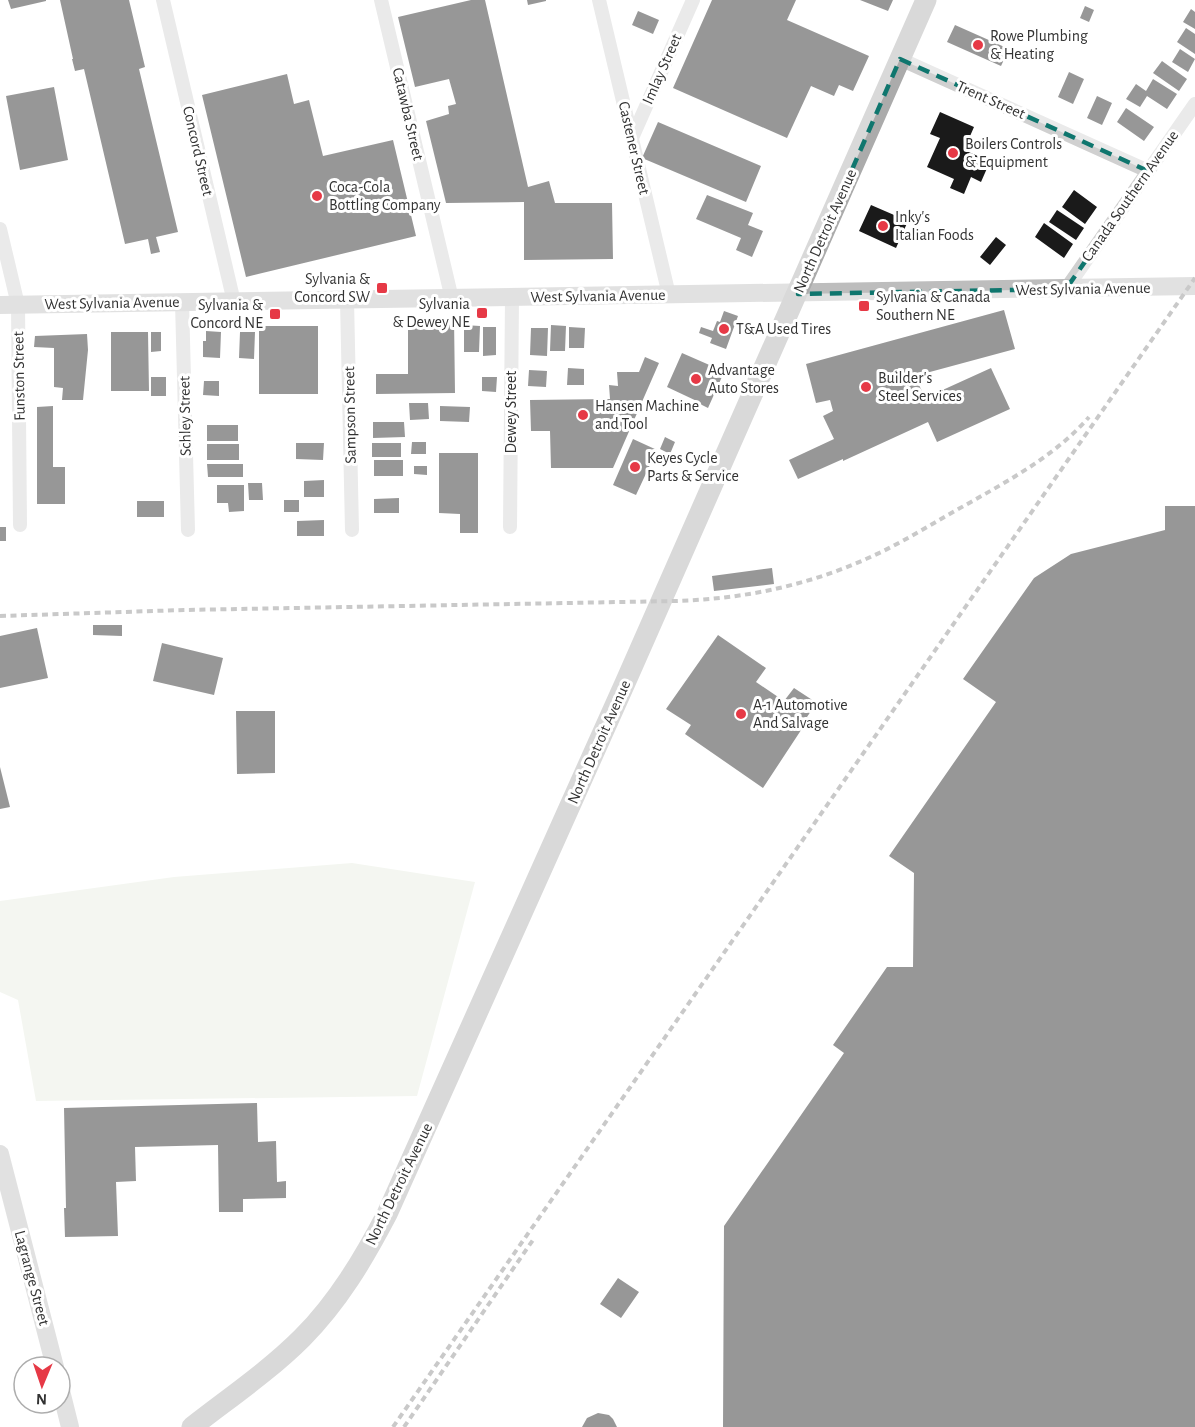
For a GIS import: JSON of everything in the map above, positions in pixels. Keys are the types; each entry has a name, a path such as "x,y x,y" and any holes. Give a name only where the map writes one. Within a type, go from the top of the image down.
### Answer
{"main road":[{"name":"North Detroit Avenue","path":"192,1427 251,1382 302,1338 339,1295 373,1242 509,946 926,0"},
{"name":"West Sylvania Avenue","path":"9,305 1195,286"},
{"name":"Lagrange Street","path":"0,1154 52,1355"}],"street":[{"name":"Concord Street","path":"163,0 234,302"},
{"name":"Catawba Street","path":"381,0 452,298"},
{"name":"Castener Street","path":"599,0 669,295"},
{"name":"Imlay Street","path":"632,138 693,0"},
{"name":"Trent Street","path":"900,59 1148,171"},
{"name":"Canada Southern Avenue","path":"1066,289 1195,104"},
{"name":"Funston Street","path":"0,229 9,305 20,525"},
{"name":"Dewey Street","path":"510,527 512,298"},
{"name":"Sampson Street","path":"347,300 352,530"},
{"name":"Schley Street","path":"183,303 188,530"}],"highlighted area":[{"path":"900,59 1148,171 1066,289 798,294"}],"shaded area":[{"path":"352,863 475,882 417,1096 36,1101 18,1000 0,992 0,901 174,877"}],"building":[{"path":"8,0 46,0 46,1 11,9"},
{"path":"60,0 129,0 145,67 139,69 178,232 156,237 160,252 151,254 148,239 125,244 84,69 75,71"},
{"path":"471,0 485,0 528,187 549,181 555,203 612,203 613,259 524,260 524,202 446,203 426,121 449,114 448,106 456,104 449,79 415,87 398,17"},
{"path":"527,0 546,0 546,1 528,5"},
{"path":"712,0 796,0 787,20 869,56 853,91 839,85 834,96 811,86 787,138 673,88"},
{"path":"860,0 893,0 888,11"},
{"path":"1085,6 1094,10 1089,22 1080,18"},
{"path":"1191,9 1195,12 1195,29 1183,22"},
{"path":"638,11 659,20 653,34 632,25"},
{"name":"Rowe Plumbing & Heating","path":"955,25 1009,49 1001,66 947,42"},
{"path":"1186,28 1195,34 1195,54 1177,42"},
{"path":"1180,49 1195,59 1188,72 1172,62"},
{"path":"1162,61 1187,79 1179,91 1153,73"},
{"path":"1069,72 1084,79 1073,104 1058,97"},
{"name":"Coca-Cola Bottling Company","path":"287,74 294,104 309,100 323,156 393,140 416,236 246,277 202,95"},
{"path":"1153,79 1177,94 1167,109 1147,96 1140,107 1126,99 1136,84 1146,91"},
{"path":"54,87 68,160 20,170 6,96"},
{"path":"1097,96 1112,103 1102,125 1087,118"},
{"path":"1126,108 1154,127 1144,141 1117,122"},
{"name":"Boilers Controls & Equipment","path":"940,112 974,127 964,150 980,157 978,161 988,166 981,182 971,177 964,194 950,188 954,179 927,167 940,138 930,134"},
{"path":"658,122 761,166 746,202 642,158"},
{"path":"1074,190 1097,207 1085,224 1062,207"},
{"path":"707,195 753,213 748,225 763,231 752,257 736,250 741,238 696,219"},
{"name":"Inky's Italian Foods","path":"871,205 908,221 896,248 859,231"},
{"path":"1057,210 1084,228 1076,240 1049,222"},
{"path":"1044,223 1073,244 1064,258 1035,237"},
{"path":"996,237 1006,245 990,265 980,257"},
{"name":"Builder's Steel Services","path":"1004,310 1015,349 915,376 925,398 991,368 1010,409 937,442 928,422 798,479 789,460 834,439 823,416 833,411 830,400 816,403 806,364"},
{"name":"T&A Used Tires","path":"724,311 738,316 726,349 710,343 712,338 699,333 701,327 713,331"},
{"path":"454,318 455,393 376,394 376,374 408,374 408,319"},
{"path":"464,325 480,326 479,352 464,352"},
{"path":"551,325 566,326 565,351 550,351"},
{"path":"259,326 318,326 318,394 259,394"},
{"path":"483,327 496,327 496,355 483,356"},
{"path":"569,327 585,328 584,348 569,348"},
{"path":"531,328 548,328 547,356 530,355"},
{"path":"206,331 221,332 220,358 203,357 203,341 206,341"},
{"path":"111,332 148,332 149,391 111,391"},
{"path":"151,332 161,332 161,351 151,352"},
{"path":"240,332 255,332 254,359 239,358"},
{"path":"87,334 88,350 83,400 62,400 63,388 54,387 54,348 34,347 35,336"},
{"name":"Advantage Auto Stores","path":"682,353 725,370 708,408 667,387"},
{"name":"Hansen Machine and Tool","path":"645,357 659,363 613,468 551,468 550,431 531,431 530,400 610,399 609,385 618,386 617,372 639,372"},
{"path":"568,368 584,369 584,385 567,385"},
{"path":"529,370 547,371 546,387 528,386"},
{"path":"151,377 166,377 166,396 151,396"},
{"path":"482,377 497,377 496,392 482,391"},
{"path":"204,381 219,381 219,396 203,395"},
{"path":"409,403 428,403 429,419 410,420"},
{"path":"53,406 53,467 65,467 65,504 37,504 37,407"},
{"path":"440,406 470,407 469,422 440,421"},
{"path":"373,422 404,422 405,437 373,438"},
{"path":"207,425 238,425 238,441 207,441"},
{"path":"665,437 675,442 670,454 660,449"},
{"name":"Keyes Cycle Parts & Service","path":"633,439 657,450 636,495 613,485"},
{"path":"412,442 426,442 426,454 411,454"},
{"path":"296,443 324,443 323,460 296,459"},
{"path":"372,443 401,443 401,457 372,457"},
{"path":"207,444 239,444 239,460 207,460"},
{"path":"439,453 478,453 478,533 460,533 460,514 439,513"},
{"path":"374,460 403,460 403,476 374,476"},
{"path":"207,464 243,464 243,477 208,477"},
{"path":"414,466 427,466 427,475 414,474"},
{"path":"324,480 324,497 304,497 304,481"},
{"path":"248,483 262,483 263,500 249,500"},
{"path":"217,485 244,485 244,511 229,512 228,503 217,503"},
{"path":"399,498 399,513 374,513 374,499"},
{"path":"284,500 299,500 299,512 284,512"},
{"path":"137,501 164,501 164,517 137,517"},
{"path":"1165,506 1195,506 1195,1427 723,1427 724,1226 844,1053 833,1045 887,967 913,967 914,873 889,856 996,702 963,679 1034,578 1071,554 1165,530"},
{"path":"324,520 324,536 297,536 297,521"},
{"path":"0,527 6,527 6,541 0,541"},
{"path":"772,568 774,584 714,591 712,576"},
{"path":"93,625 122,625 122,636 93,635"},
{"path":"37,628 48,678 0,688 0,636"},
{"name":"A-1 Automotive And Salvage","path":"718,635 766,668 756,682 784,701 794,688 820,705 816,710 813,708 807,717 809,718 763,788 685,734 691,725 666,709"},
{"path":"162,643 223,658 214,695 153,681"},
{"path":"236,711 275,711 275,773 237,774"},
{"path":"0,767 10,807 0,809"},
{"path":"257,1103 258,1142 276,1141 277,1182 286,1181 286,1198 243,1199 243,1212 219,1212 218,1145 135,1147 136,1181 116,1182 118,1236 65,1237 64,1108"},
{"path":"618,1278 639,1292 621,1318 600,1304"},
{"path":"598,1413 609,1415 617,1427 582,1427 587,1418"}],"railway":[{"path":"393,1427 1195,278"},
{"path":"0,616 184,610 676,601 749,594 820,577 893,546 1034,464 1063,443 1089,417"},
{"path":"404,1427 535,1237"}],"place":[{"name":"Rowe Plumbing & Heating","path":"978,45"},
{"name":"Boilers Controls & Equipment","path":"953,153"},
{"name":"Coca-Cola Bottling Company","path":"317,196"},
{"name":"Inky's Italian Foods","path":"883,226"},
{"name":"Sylvania & Concord SW","path":"382,288"},
{"name":"Sylvania & Canada Southern NE","path":"864,306"},
{"name":"Sylvania & Dewey NE","path":"482,313"},
{"name":"Sylvania & Concord NE","path":"275,314"},
{"name":"T&A Used Tires","path":"724,329"},
{"name":"Advantage Auto Stores","path":"696,379"},
{"name":"Builder's Steel Services","path":"866,387"},
{"name":"Hansen Machine and Tool","path":"583,415"},
{"name":"Keyes Cycle Parts & Service","path":"635,467"},
{"name":"A-1 Automotive And Salvage","path":"741,714"}]}
